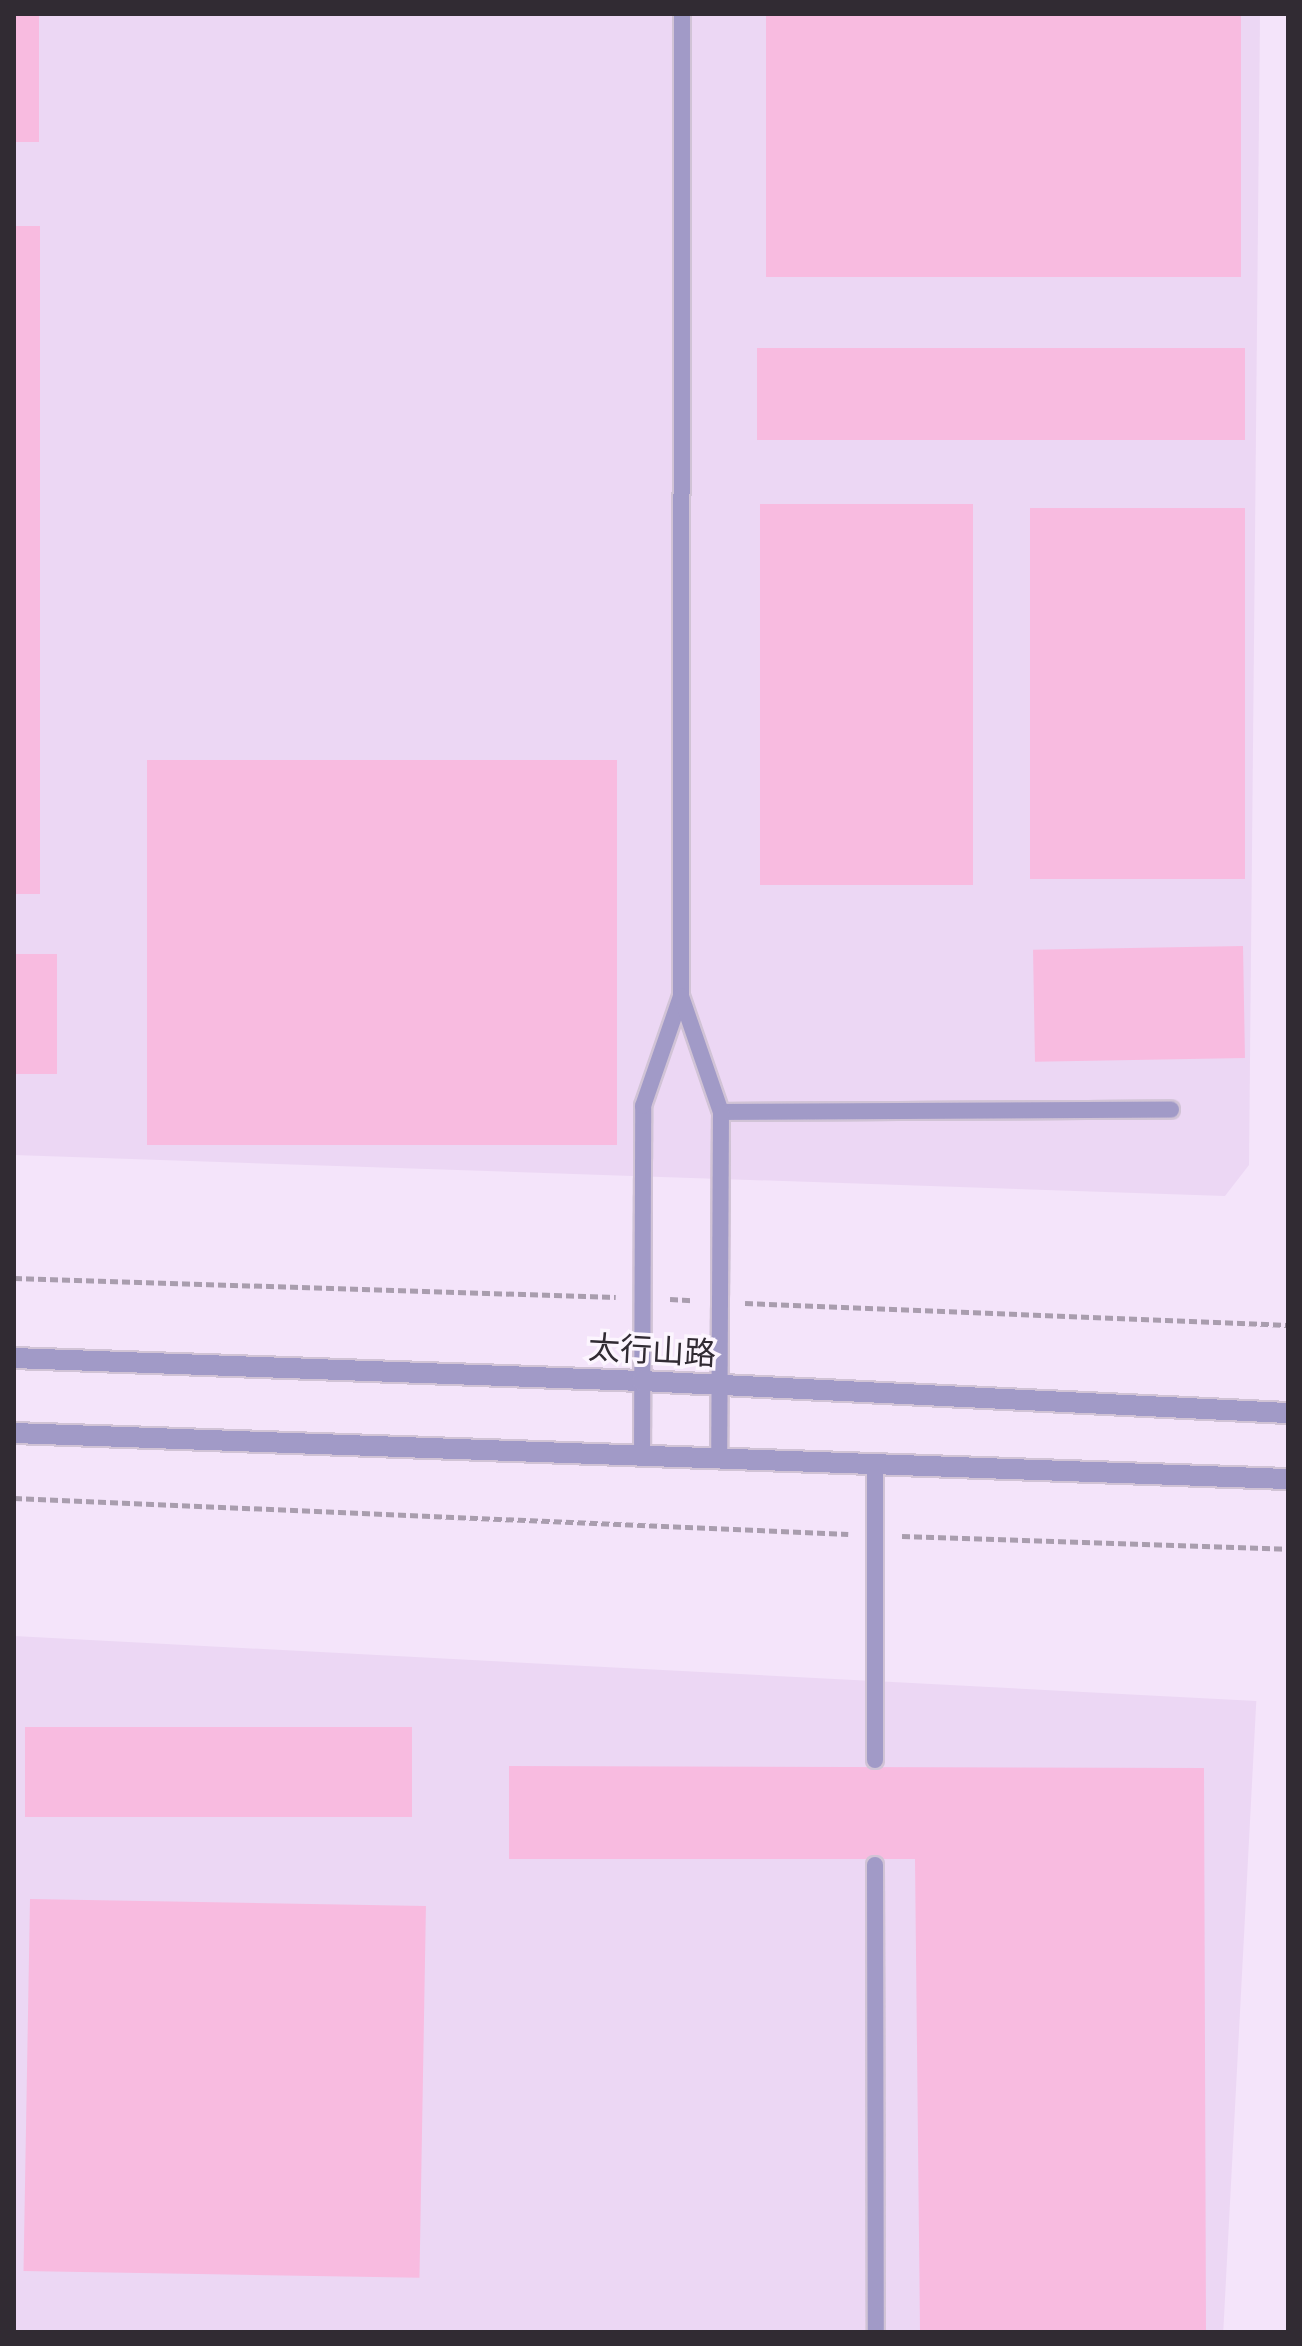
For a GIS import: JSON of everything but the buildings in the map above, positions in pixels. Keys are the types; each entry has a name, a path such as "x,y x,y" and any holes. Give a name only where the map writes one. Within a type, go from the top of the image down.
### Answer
{"street":[{"name":"太行山路","path":"14,1358 642,1381 1288,1413"},
{"path":"14,1433 1288,1479"}],"lane":[{"path":"642,1456 643,1106 681,996 682,14"},
{"path":"681,996 721,1112 719,1458"},
{"path":"721,1112 1171,1110"},
{"path":"875,1464 875,1760"},
{"path":"875,1865 876,2332"}],"path":[{"path":"14,1498 875,1535 1288,1549"}],"shaded area":[{"path":"14,14 1260,14 1249,1165 1225,1196 14,1155"},
{"path":"14,1636 1256,1701 1223,2332 14,2332"}]}
